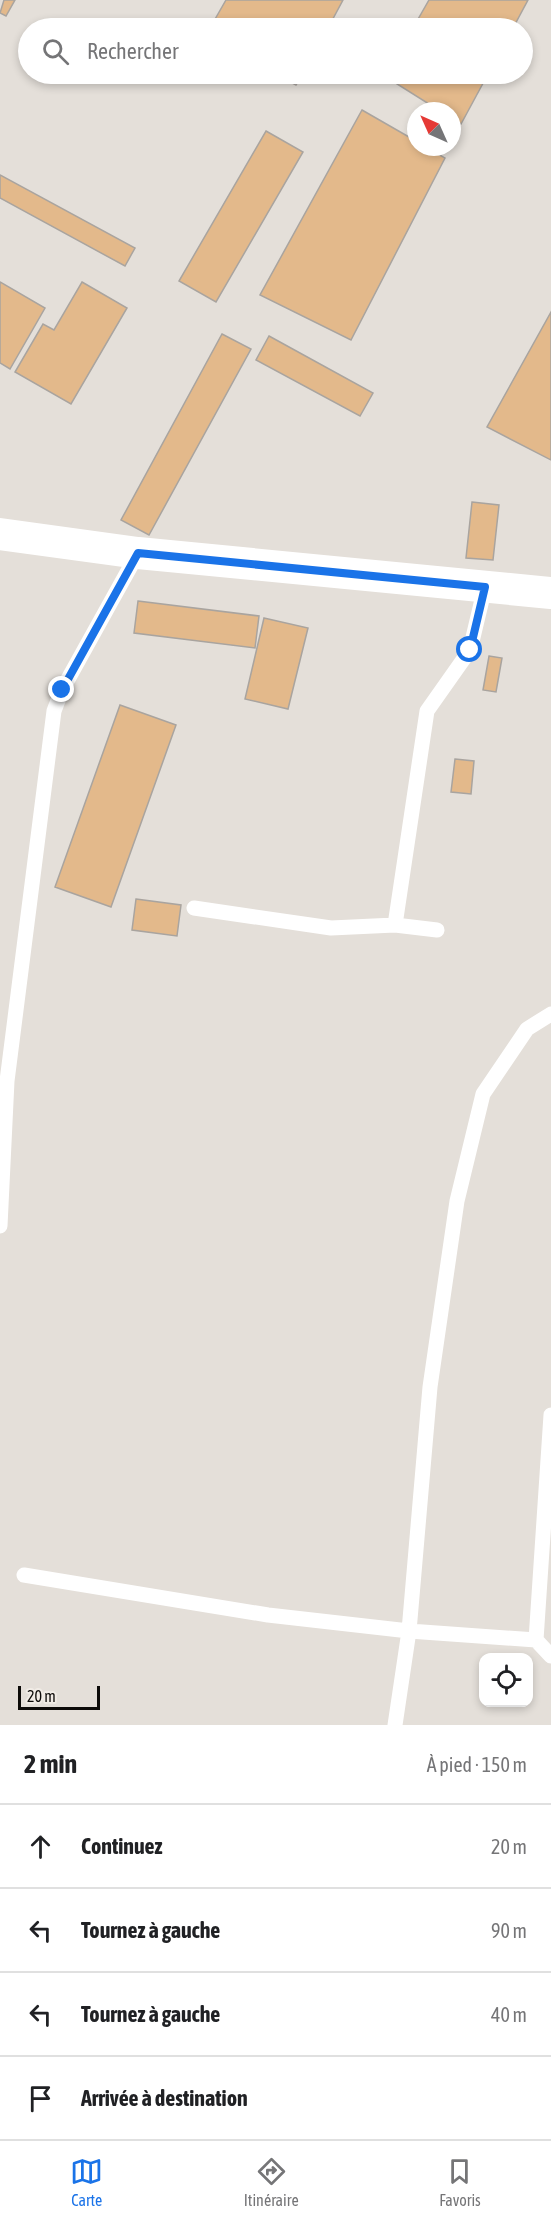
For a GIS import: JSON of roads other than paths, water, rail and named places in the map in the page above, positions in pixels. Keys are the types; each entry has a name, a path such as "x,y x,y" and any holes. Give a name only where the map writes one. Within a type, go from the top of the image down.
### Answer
{"street":[{"path":"0,534 138,553 485,587 548,587"}],"lane":[{"path":"0,1226 7,1081 54,711 62,690 138,553"},
{"path":"396,925 427,711 470,650 485,587"},
{"path":"194,908 331,928 396,925 437,930"},
{"path":"395,1725 409,1631 430,1387 457,1201 483,1094 527,1029 551,1014"},
{"path":"551,1415 537,1640 551,1656"},
{"path":"24,1575 268,1615 409,1631 537,1640"}]}
